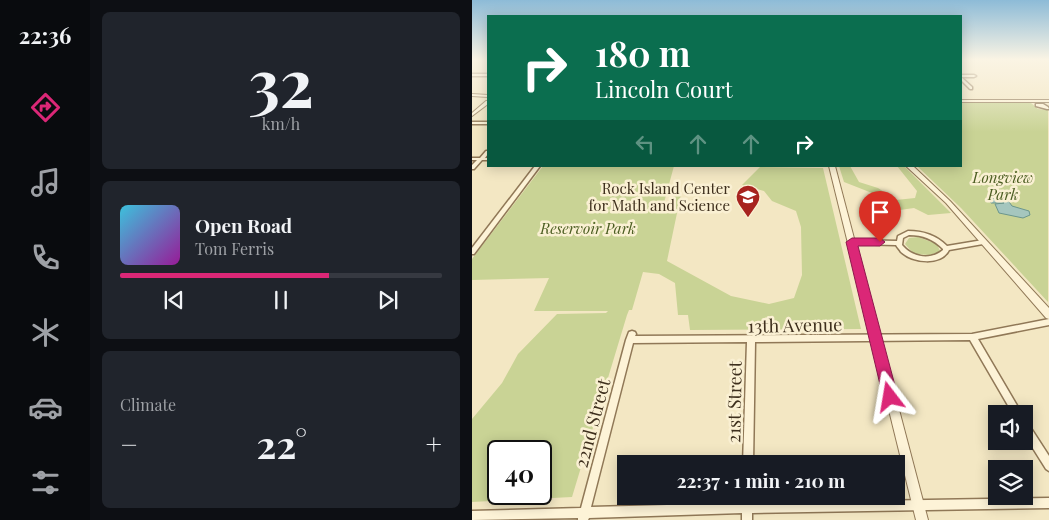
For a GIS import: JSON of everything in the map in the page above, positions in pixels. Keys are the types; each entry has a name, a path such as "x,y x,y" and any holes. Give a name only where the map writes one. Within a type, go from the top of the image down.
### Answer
{"street":[{"path":"967,83 971,88"},
{"path":"472,96 487,96"},
{"path":"962,101 1048,101"},
{"path":"472,115 487,103"},
{"path":"472,123 487,123"},
{"path":"472,168 487,153"},
{"path":"472,159 487,159"},
{"path":"473,249 537,167"},
{"path":"832,167 922,520"},
{"path":"910,167 948,202 1048,315"},
{"path":"946,248 944,254 917,258 907,254 899,243 900,237 920,233 934,238 946,248 983,242"},
{"path":"852,242 899,243"},
{"name":"13th Avenue","path":"631,337 752,340 972,337 1048,322"},
{"name":"22nd Street","path":"584,516 631,337"},
{"path":"972,337 1013,405"},
{"name":"21st Street","path":"748,455 752,340"},
{"path":"1033,440 1048,466"},
{"path":"472,516 584,516 747,508 1048,503"},
{"path":"747,505 747,520"}],"green space":[{"name":"Longview Park","path":"962,103 1031,103 1038,109 1048,110 1048,302 961,208 918,167 962,167"},
{"name":"Reservoir Park","path":"542,167 674,167 662,210 669,207 676,191 681,194 667,261 731,296 769,304 794,298 802,275 801,227 796,211 772,201 764,191 742,185 760,167 823,168 861,329 690,330 688,315 678,315 675,283 659,274 643,272 632,310 629,310 627,315 572,497 552,498 552,440 487,440 487,501 472,502 472,419 502,383 518,354 557,314 606,313 608,311 534,311 549,278 472,280 472,259"},
{"path":"839,167 851,167 859,182 878,188 896,200 915,198 917,191 898,167 905,167 951,213 928,215 914,208 900,210 881,201 872,193 844,182"},
{"path":"918,237 937,244 940,251 930,255 914,254 905,244 909,238"}],"water":[{"path":"988,198 1007,199 1012,206 1029,211 1030,215 1023,218 999,213 995,204 1004,203 991,203"}],"place":[{"name":"Rock Island Center for Math and Science","path":"748,218"}],"route":[{"path":"880,242 852,242 890,397"}]}
